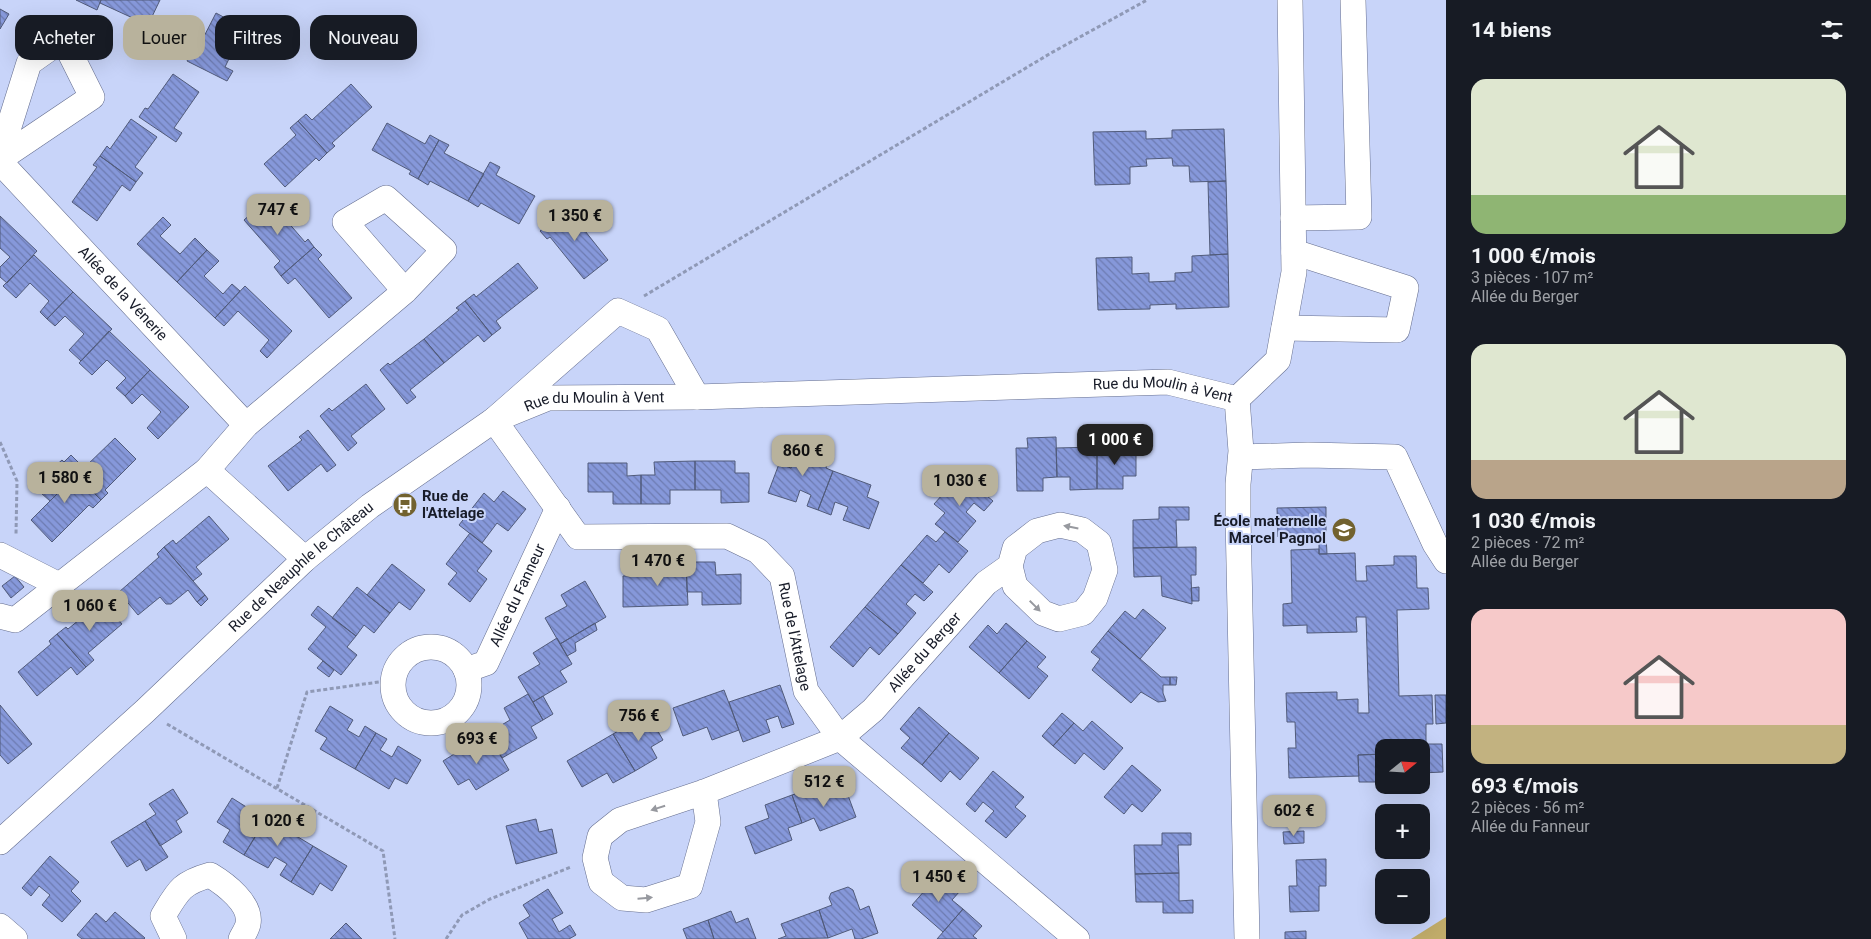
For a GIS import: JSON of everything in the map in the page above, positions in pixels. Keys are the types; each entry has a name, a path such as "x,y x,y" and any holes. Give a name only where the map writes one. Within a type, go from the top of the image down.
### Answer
{"street":[{"path":"1237,399 1278,360 1294,272 1290,0"},
{"path":"1293,218 1359,217 1353,0"},
{"name":"Allée de la Vénerie","path":"0,155 28,63 62,39 92,97 0,161 246,425"},
{"path":"1284,328 1397,330 1406,288 1294,252"},
{"path":"0,616 15,620 207,470 246,425 405,292"},
{"path":"618,311 658,329 697,397"},
{"name":"Rue de Neauphle le Château","path":"2,836 145,711 305,559 370,506 494,420 618,311"},
{"name":"Rue du Moulin à Vent","path":"494,420 548,398 697,397 1168,382 1237,399 1241,457 1238,484 1238,536 1247,939"},
{"name":"Rue de l'Attelage","path":"494,420 578,537 728,536 758,551 782,576 806,692 840,738 1076,939"},
{"path":"1241,457 1308,455 1395,457 1435,544 1446,561"},
{"path":"207,470 305,559"},
{"name":"Allée du Fanneur","path":"466,670 486,663 558,508"},
{"path":"7,559 59,585"},
{"name":"Allée du Berger","path":"595,858 600,836 620,820 704,792 840,738 872,710 986,583 1010,566"},
{"path":"425,647 438,647 450,652 459,659 466,670 469,682 467,695 462,706 454,716 430,723 418,721 398,705 394,693 393,680 396,668 403,658 425,647"},
{"path":"595,858 601,882 622,898 646,900 690,886 708,822 704,792"},
{"path":"174,939 163,916 178,891 196,879 210,875 230,888 245,908 248,924 241,939"},
{"path":"0,926 15,939"}],"path":[{"path":"618,311 1042,58 1147,0"},
{"path":"0,442 17,481 7,559"},
{"path":"277,788 307,692 393,680"},
{"path":"145,711 382,850 395,939"},
{"path":"446,939 462,915 490,899 595,858"}],"shaded area":[{"path":"1446,917 1446,939 1411,939"}],"building":[{"path":"76,0 101,0 97,10"},
{"path":"101,0 160,0 153,15 126,15 100,3"},
{"path":"0,9 9,14 0,29"},
{"path":"216,13 220,15 215,15 215,60 228,60 225,67 233,71 227,81 187,61 205,60 205,34"},
{"path":"173,74 199,92 174,128 182,133 176,142 139,117 145,108 148,109"},
{"path":"351,84 372,107 332,143 335,146 327,153 298,121 306,114 312,120"},
{"path":"131,119 157,137 135,167 143,173 136,182 100,156 107,146 110,149"},
{"path":"298,121 327,153 319,161 316,158 285,187 264,164 296,135 290,128"},
{"path":"387,123 425,144 430,135 439,140 418,179 409,174 411,171 372,150"},
{"path":"1224,129 1226,181 1190,182 1189,166 1173,166 1172,158 1146,159 1147,166 1130,167 1130,184 1095,185 1093,132 1146,131 1146,139 1172,138 1172,130"},
{"path":"439,140 449,145 444,153 484,174 468,201 430,181 428,185 418,179"},
{"path":"100,156 136,182 130,191 122,185 97,221 72,202 97,167 93,165"},
{"path":"490,162 500,167 496,175 535,196 519,224 481,203 478,207 468,201"},
{"path":"1226,181 1228,254 1210,255 1208,182"},
{"path":"268,199 305,242 308,239 314,247 281,276 274,267 280,261 244,220"},
{"path":"575,203 582,211 574,217 608,260 584,279 550,237 547,239 540,231"},
{"path":"0,216 37,251 7,283 0,277 0,267 10,257 0,248"},
{"path":"163,217 171,225 160,236 180,254 195,238 207,250 177,282 137,244"},
{"path":"314,247 322,255 318,259 352,298 329,318 295,278 288,284 281,276"},
{"path":"207,250 219,261 204,276 223,294 232,284 240,291 215,318 177,282"},
{"path":"1228,254 1229,307 1176,309 1176,304 1150,305 1150,309 1098,310 1096,258 1132,257 1132,274 1149,273 1149,282 1175,281 1175,273 1192,272 1192,256"},
{"path":"34,255 73,292 47,319 40,312 49,301 30,283 16,298 3,286"},
{"path":"518,263 538,288 496,321 501,328 492,335 465,301 474,294 476,297"},
{"path":"245,286 292,331 267,358 260,351 269,340 238,311 224,326 215,318"},
{"path":"73,292 112,329 81,361 69,350 84,334 65,316 55,326 47,319"},
{"path":"465,301 492,335 484,342 478,335 444,363 424,339 459,310 456,308"},
{"path":"109,331 150,370 125,396 116,388 126,378 107,360 92,375 79,363"},
{"path":"424,339 444,363 410,390 416,397 407,404 380,370 388,363 390,365"},
{"path":"150,370 189,407 158,439 147,428 161,412 142,394 132,404 125,396"},
{"path":"366,384 385,409 351,436 357,443 348,451 320,416 329,408 332,411"},
{"path":"308,430 336,465 327,472 321,464 288,491 268,466 302,440 299,437"},
{"path":"1056,437 1057,477 1043,478 1043,491 1017,491 1016,448 1028,448 1027,438"},
{"path":"115,438 136,459 105,490 108,493 101,500 64,462 71,455 84,468"},
{"path":"804,446 830,455 826,468 833,471 818,510 807,506 811,495 800,490 796,502 768,493 779,464 791,468 799,447"},
{"path":"1136,446 1136,476 1123,476 1123,489 1097,489 1097,447"},
{"path":"1097,447 1097,489 1070,490 1070,477 1057,477 1056,448"},
{"path":"62,460 101,500 93,508 89,505 52,542 31,520 68,483 53,468"},
{"path":"695,461 695,490 670,490 670,504 641,504 641,475 655,475 654,462"},
{"path":"695,461 735,461 735,473 749,473 749,502 721,503 721,490 695,490"},
{"path":"588,463 627,463 627,476 641,475 641,504 613,504 613,492 588,492"},
{"path":"833,471 871,485 867,497 879,502 869,529 843,520 848,507 835,502 831,515 818,510"},
{"path":"961,474 993,501 984,511 974,503 966,512 976,521 958,542 935,524 945,513 934,504"},
{"path":"60,475 68,483 50,501 41,493"},
{"path":"503,491 526,509 508,531 497,523 482,543 459,525 484,493 494,502"},
{"path":"1159,507 1189,507 1189,520 1176,520 1177,547 1133,548 1133,520 1159,519"},
{"path":"1326,507 1326,536 1278,537 1277,508"},
{"path":"209,516 229,539 196,567 202,574 193,581 164,547 173,540 176,544"},
{"path":"945,532 968,551 949,573 939,564 923,583 901,565 927,535 936,542"},
{"path":"470,533 492,551 477,571 487,579 470,602 448,584 457,573 446,564"},
{"path":"1319,536 1326,536 1327,554 1319,554"},
{"path":"164,547 205,595 197,602 188,590 171,604 166,604 160,597 138,615 119,592 159,557 157,554"},
{"path":"1196,547 1196,575 1191,575 1192,604 1162,596 1161,576 1134,577 1133,548"},
{"path":"1319,549 1319,554 1355,553 1356,581 1367,581 1366,566 1394,565 1394,556 1416,556 1417,588 1428,588 1429,609 1397,610 1399,696 1432,695 1433,724 1426,724 1426,739 1375,739 1375,754 1358,755 1359,776 1289,778 1288,748 1296,748 1295,722 1287,722 1286,693 1337,692 1337,700 1358,699 1358,713 1369,713 1366,617 1356,617 1357,632 1307,633 1307,625 1283,626 1283,604 1292,603 1291,550"},
{"path":"686,562 688,605 623,607 623,576 659,575 658,563"},
{"path":"686,562 715,562 716,575 741,574 741,604 702,605 702,592 687,592"},
{"path":"392,564 425,590 410,610 399,602 390,613 367,595"},
{"path":"901,565 933,592 924,601 915,594 906,604 916,613 898,634 865,607"},
{"path":"15,576 24,587 11,598 2,586"},
{"path":"585,581 606,617 560,644 545,618 567,606 561,595"},
{"path":"357,587 390,613 374,633 364,625 356,636 332,618"},
{"path":"1199,587 1199,601 1192,601 1191,588"},
{"path":"205,595 208,599 201,606 197,602"},
{"path":"102,601 122,624 88,653 94,660 86,667 57,634 66,627 68,629"},
{"path":"318,606 356,636 347,647 357,655 341,675 308,649 326,627 311,615"},
{"path":"865,607 898,634 879,655 870,647 853,667 830,647"},
{"path":"1143,609 1166,628 1140,659 1108,631 1125,611 1135,619"},
{"path":"595,623 597,630 575,643 576,651 567,656 560,644"},
{"path":"1006,623 1027,641 999,673 969,647 988,625 997,634"},
{"path":"1108,631 1161,677 1170,677 1170,685 1163,685 1166,701 1158,702 1141,692 1131,703 1092,670 1100,659 1091,652"},
{"path":"57,634 86,667 77,675 71,667 37,696 18,672 51,644 49,641"},
{"path":"557,638 572,664 560,671 567,682 533,702 518,677 540,664 533,653"},
{"path":"1027,641 1046,657 1037,667 1048,676 1029,699 999,673"},
{"path":"323,661 334,670 329,677 317,668"},
{"path":"1170,677 1177,677 1176,685 1170,685"},
{"path":"780,685 794,724 782,728 778,716 766,720 770,732 743,742 729,702"},
{"path":"724,690 739,730 712,740 707,727 683,736 673,708"},
{"path":"528,694 543,720 531,727 537,738 502,758 488,733 510,720 504,708"},
{"path":"1435,695 1446,695 1446,723 1436,724"},
{"path":"543,696 553,714 543,720 533,702"},
{"path":"0,705 32,744 8,764 0,755"},
{"path":"330,706 353,720 347,730 359,737 365,726 376,733 355,769 320,749 327,738 315,731"},
{"path":"919,707 949,733 922,765 901,748 910,738 900,729"},
{"path":"1062,713 1074,723 1053,746 1042,736"},
{"path":"648,714 663,740 651,747 657,758 635,771 613,734"},
{"path":"1092,721 1123,748 1104,770 1084,753 1075,764 1053,746 1074,723 1083,731"},
{"path":"376,733 387,739 380,750 392,757 398,746 421,760 407,784 395,778 389,789 355,769"},
{"path":"949,733 979,758 960,780 950,771 941,782 922,765"},
{"path":"488,734 509,770 476,790 469,779 458,785 443,761 467,746 474,758 485,751 479,740"},
{"path":"613,734 635,771 613,783 607,773 582,787 567,761"},
{"path":"1430,744 1442,744 1443,772 1430,773"},
{"path":"1375,754 1375,782 1359,782 1358,755"},
{"path":"1132,765 1161,790 1142,812 1132,804 1124,814 1104,797"},
{"path":"993,771 1024,797 1015,807 1026,816 1006,838 985,821 994,811 983,802 975,812 966,804"},
{"path":"818,786 822,798 846,790 856,817 820,831 814,818 802,823 792,795"},
{"path":"173,789 188,813 176,821 182,832 160,846 145,821 156,814 149,804"},
{"path":"792,795 802,823 788,828 792,840 755,854 745,827 769,818 765,805"},
{"path":"232,798 256,813 250,824 260,829 244,855 223,842 230,830 217,822"},
{"path":"271,810 283,817 278,825 313,846 291,882 280,875 287,864 275,857 268,868 244,855"},
{"path":"536,819 539,832 552,829 557,853 516,864 506,826"},
{"path":"145,821 168,857 146,871 140,859 127,867 111,842"},
{"path":"1304,831 1304,843 1284,844 1283,832"},
{"path":"1162,833 1191,833 1191,845 1178,845 1179,873 1135,874 1134,845 1162,845"},
{"path":"313,846 347,866 332,891 320,883 313,895 291,882"},
{"path":"50,856 79,882 71,891 81,901 62,922 42,905 50,895 39,886 31,896 22,888"},
{"path":"1326,859 1326,886 1319,886 1319,911 1290,912 1289,886 1297,886 1296,860"},
{"path":"940,873 960,891 952,900 963,909 943,932 912,905"},
{"path":"1179,873 1179,901 1193,900 1193,913 1163,913 1163,902 1136,902 1135,874"},
{"path":"848,887 853,890 860,910 869,906 878,933 861,939 855,939 852,929 828,938 819,910 832,905 829,898 831,893"},
{"path":"548,889 563,913 552,919 559,932 570,925 576,935 569,939 528,939 519,923 530,916 523,905"},
{"path":"963,909 982,926 973,936 977,939 937,939"},
{"path":"819,910 828,938 778,939 786,936 781,924"},
{"path":"731,911 736,923 748,918 756,939 714,939 708,920"},
{"path":"115,912 145,938 82,939 77,935 96,913 106,922"},
{"path":"708,920 714,939 687,939 683,929"},
{"path":"346,923 362,939 330,939"},
{"path":"1306,931 1306,939 1285,939 1285,932"}],"place":[{"name":"Rue de l'Attelage","path":"405,505"},
{"name":"École maternelle Marcel Pagnol","path":"1344,530"}]}
